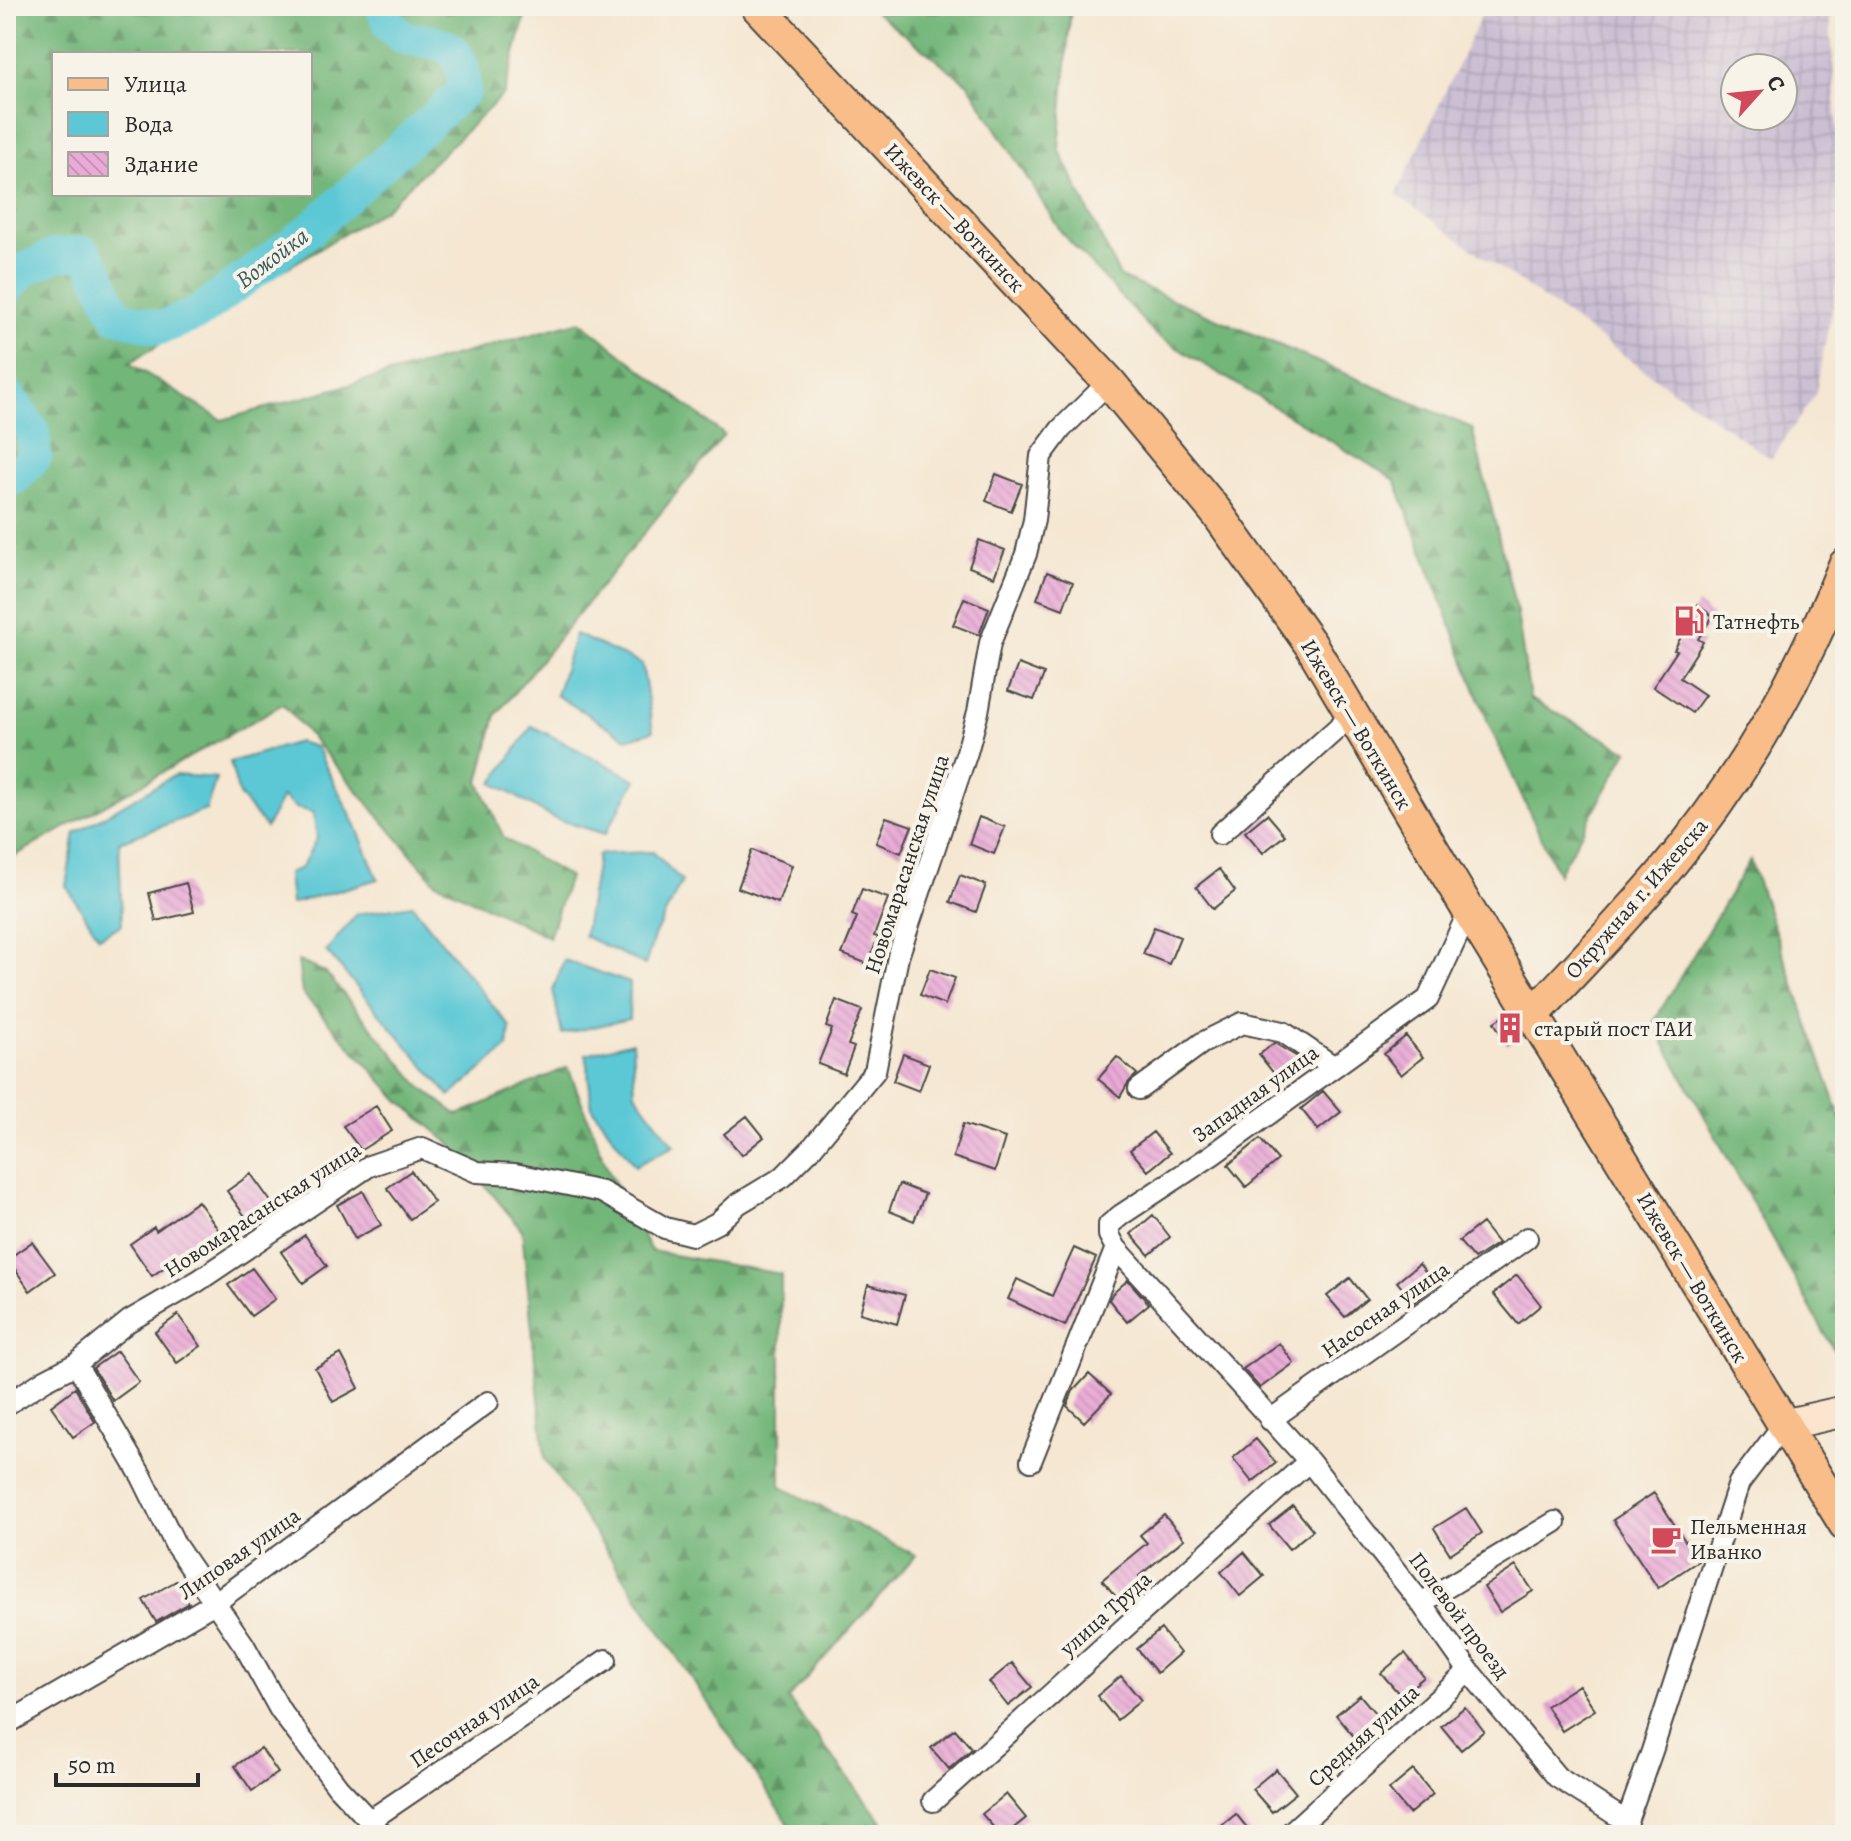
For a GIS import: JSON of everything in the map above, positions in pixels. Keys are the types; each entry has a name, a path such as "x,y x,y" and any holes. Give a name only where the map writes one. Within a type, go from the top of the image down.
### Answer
{"main road":[{"name":"Ижевск — Воткинск","path":"757,6 1109,382 1217,513 1311,645 1469,911 1845,1524"},
{"name":"Окружная г. Ижевска","path":"1533,1015 1668,867 1721,797 1761,737 1816,631 1845,565"}],"street":[{"name":"Новомарасанская улица","path":"6,1405 76,1364 129,1321 198,1281 369,1166 422,1148 477,1172 515,1174 602,1192 665,1228 693,1235 717,1223 738,1204 783,1177 810,1150 875,1071 898,957 967,752 978,712 990,643 1026,554 1034,520 1041,456 1061,429 1109,382"},
{"path":"1220,834 1352,715"},
{"name":"Западная улица","path":"1116,1248 1109,1235 1109,1225 1121,1215 1212,1155 1428,999 1469,911"},
{"path":"1139,1089 1202,1043 1242,1023 1283,1032 1333,1066"},
{"name":"Насосная улица","path":"1270,1420 1527,1238"},
{"path":"1031,1461 1116,1248"},
{"name":"Полевой проезд","path":"1116,1248 1309,1461 1421,1603 1469,1671 1557,1777 1624,1828"},
{"path":"76,1364 142,1477 176,1546 244,1645 280,1710 338,1787 376,1828"},
{"name":"Липовая улица","path":"6,1724 216,1602 488,1402"},
{"path":"1624,1828 1739,1483 1783,1425 1845,1411"},
{"name":"улица Труда","path":"933,1801 1309,1461"},
{"path":"1421,1603 1555,1522"},
{"name":"Песочная улица","path":"376,1828 606,1660"},
{"name":"Средняя улица","path":"1288,1835 1469,1671"}],"shaded area":[{"path":"1486,6 1829,6 1845,242 1815,395 1771,459 1396,195"}],"green space":[{"path":"6,6 528,6 504,94 385,209 129,363 222,420 580,321 724,435 496,715 479,782 504,838 569,877 549,937 435,882 283,704 6,861"},
{"path":"868,6 1071,6 1059,149 1120,277 1472,428 1517,613 1530,699 1628,751 1558,874 1490,727 1395,480 1156,335 1061,232 969,85"},
{"path":"1750,860 1845,1130 1845,1356 1841,1363 1653,1023"},
{"path":"298,961 325,972 422,1088 458,1115 568,1067 608,1170 651,1251 781,1274 781,1487 916,1555 788,1699 892,1835 796,1835 545,1459 522,1230 452,1145 400,1101 302,993"}],"water":[{"path":"575,634 642,664 653,731 628,739 556,695"},
{"path":"532,726 636,780 605,834 553,818 493,783"},
{"path":"298,742 316,747 356,826 378,879 291,904 288,873 301,868 317,838 313,812 296,808 282,797 266,828 239,795 230,762"},
{"path":"175,775 216,778 206,810 119,842 122,925 99,937 66,886 75,833"},
{"path":"653,852 682,881 655,934 645,965 584,936 598,854"},
{"path":"412,905 510,1027 508,1047 450,1096 326,951 357,914"},
{"path":"564,960 630,983 629,1019 562,1034 553,990"},
{"path":"632,1042 635,1093 674,1146 635,1166 592,1108 586,1054"}],"building":[{"path":"996,474 1022,484 1011,511 986,501"},
{"path":"979,540 1005,550 994,577 969,567"},
{"path":"1047,572 1073,582 1063,609 1037,599"},
{"path":"964,598 989,608 979,635 953,625"},
{"path":"1697,605 1713,616 1698,639 1703,642 1680,678 1705,695 1692,713 1653,687 1677,651 1674,650 1681,637 1678,635"},
{"path":"1018,664 1044,674 1034,700 1008,691"},
{"path":"1267,814 1285,835 1263,853 1245,832"},
{"path":"886,817 912,826 901,853 876,843"},
{"path":"979,817 1005,827 994,854 969,844"},
{"path":"752,850 792,865 778,903 738,888"},
{"path":"1219,869 1235,891 1213,909 1196,887"},
{"path":"960,875 986,885 976,912 950,902"},
{"path":"186,883 194,912 156,921 149,893"},
{"path":"862,889 888,898 868,964 842,954 857,917 852,915"},
{"path":"1154,927 1180,937 1169,964 1143,954"},
{"path":"930,969 955,978 945,1005 920,995"},
{"path":"836,1000 862,1010 848,1045 854,1047 844,1074 818,1064 832,1029 826,1027"},
{"name":"старый пост ГАИ","path":"1509,1013 1523,1036 1507,1045 1494,1022"},
{"path":"1406,1036 1423,1057 1401,1075 1384,1054"},
{"path":"1274,1043 1299,1058 1276,1076 1259,1055"},
{"path":"903,1054 929,1064 919,1091 893,1081"},
{"path":"1117,1057 1137,1074 1120,1097 1098,1079"},
{"path":"1323,1091 1341,1112 1318,1130 1301,1109"},
{"path":"376,1106 392,1131 361,1150 343,1126"},
{"path":"747,1116 764,1137 742,1155 724,1134"},
{"path":"963,1124 1005,1138 995,1171 953,1157"},
{"path":"1153,1132 1170,1153 1148,1171 1130,1150"},
{"path":"1260,1139 1278,1160 1246,1187 1228,1165"},
{"path":"411,1171 434,1202 410,1219 387,1188"},
{"path":"251,1174 274,1206 250,1223 227,1191"},
{"path":"899,1184 925,1194 914,1221 889,1211"},
{"path":"363,1191 381,1225 355,1239 337,1205"},
{"path":"198,1201 220,1232 152,1276 130,1244 154,1227 156,1231"},
{"path":"1153,1215 1170,1237 1149,1255 1131,1234"},
{"path":"1482,1223 1498,1243 1474,1259 1459,1241"},
{"path":"305,1235 327,1266 303,1283 281,1252"},
{"path":"32,1242 55,1273 30,1291 8,1259"},
{"path":"1074,1248 1096,1258 1065,1326 1008,1299 1017,1279 1052,1296"},
{"path":"1419,1264 1437,1285 1414,1302 1397,1282"},
{"path":"252,1268 275,1299 251,1316 228,1285"},
{"path":"1517,1275 1541,1305 1518,1324 1493,1294"},
{"path":"1350,1278 1367,1299 1345,1317 1327,1296"},
{"path":"1128,1280 1149,1304 1127,1322 1109,1300"},
{"path":"868,1285 905,1295 897,1324 860,1313"},
{"path":"178,1315 201,1346 177,1363 155,1332"},
{"path":"1279,1343 1294,1363 1260,1388 1243,1369"},
{"path":"117,1351 139,1382 113,1401 93,1368"},
{"path":"341,1354 359,1388 333,1402 315,1368"},
{"path":"1089,1374 1111,1394 1084,1422 1067,1406 1073,1391"},
{"path":"75,1388 95,1422 73,1437 51,1406"},
{"path":"1256,1439 1276,1463 1252,1482 1233,1458"},
{"path":"1654,1493 1698,1561 1658,1588 1613,1520"},
{"path":"1293,1506 1313,1530 1289,1549 1269,1525"},
{"path":"1466,1508 1482,1533 1450,1554 1434,1528"},
{"path":"1164,1515 1184,1539 1139,1576 1145,1584 1122,1604 1102,1580 1147,1543 1140,1535"},
{"path":"1244,1552 1264,1576 1240,1596 1221,1572"},
{"path":"1516,1566 1533,1591 1500,1612 1484,1587"},
{"path":"176,1581 189,1603 156,1622 143,1600"},
{"path":"1161,1629 1180,1653 1157,1673 1137,1649"},
{"path":"1405,1653 1424,1677 1401,1696 1381,1673"},
{"path":"1012,1663 1032,1687 1008,1706 989,1682"},
{"path":"1121,1676 1141,1700 1117,1720 1097,1696"},
{"path":"1579,1685 1595,1710 1562,1731 1546,1706"},
{"path":"1360,1695 1380,1719 1356,1739 1336,1715"},
{"path":"1465,1707 1484,1731 1461,1750 1441,1726"},
{"path":"955,1729 972,1749 949,1769 931,1748"},
{"path":"261,1748 278,1773 252,1791 235,1766"},
{"path":"1276,1769 1296,1793 1272,1812 1252,1789"},
{"path":"1413,1770 1433,1794 1409,1814 1389,1790"},
{"path":"1006,1794 1026,1818 1005,1835 1000,1835 982,1814"},
{"path":"1236,1814 1253,1835 1210,1835"}],"waterway":[{"name":"Вожойка","path":"6,290 23,270 56,255 85,253 117,316 160,328 197,314 310,230 464,91 460,61 451,49 434,42 403,37 392,27 382,6"},
{"name":"Вожойка","path":"6,393 33,432 35,457 16,477 6,480"}],"place":[{"name":"Татнефть","path":"1689,621"},
{"name":"старый пост ГАИ","path":"1510,1028"},
{"name":"Пельменная Иванко","path":"1666,1539"}]}
